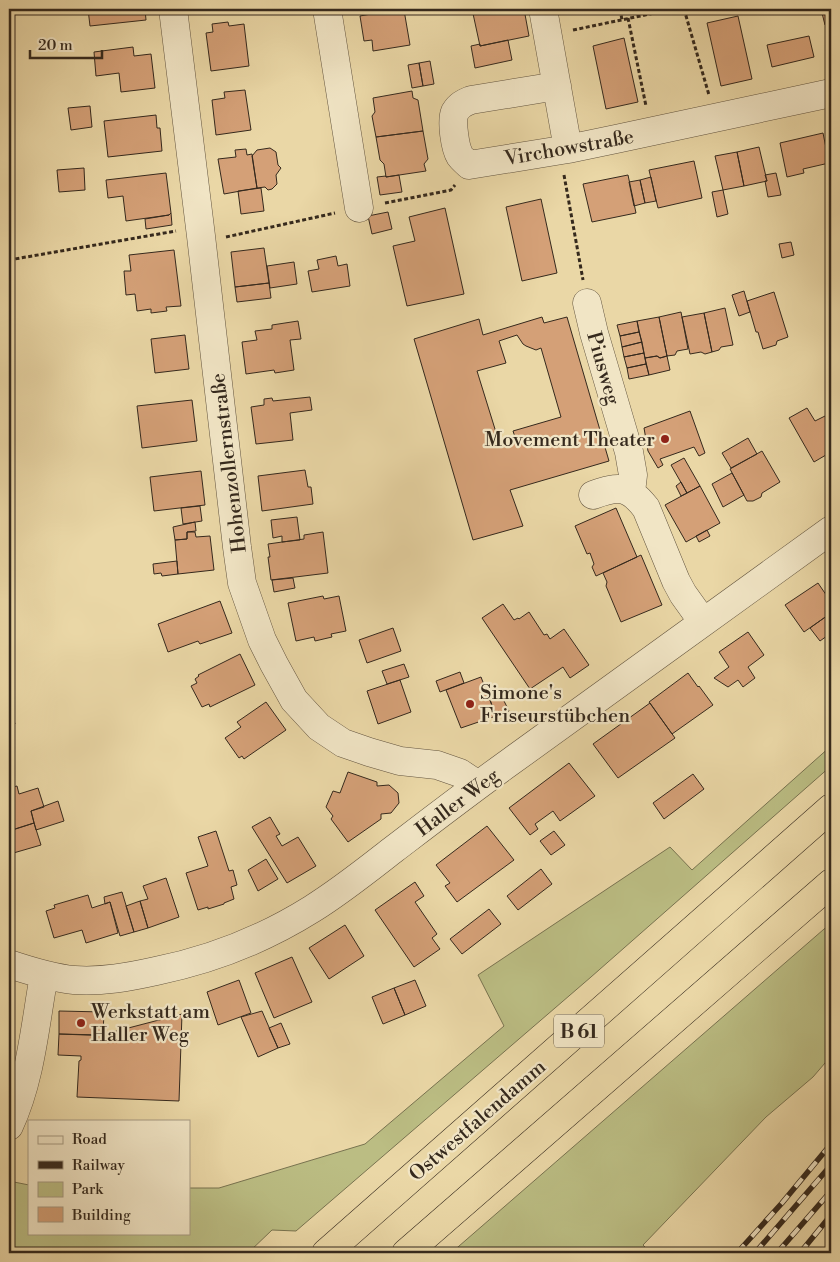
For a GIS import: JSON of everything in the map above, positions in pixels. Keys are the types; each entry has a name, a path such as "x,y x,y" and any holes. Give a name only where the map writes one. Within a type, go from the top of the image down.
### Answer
{"highway":[{"name":"Ostwestfalendamm","path":"326,1253 831,808"},
{"name":"B 61","path":"406,1253 831,883"}],"street":[{"name":"Hohenzollernstraße","path":"173,9 242,583 262,640 294,700 319,727 343,743 400,761 437,765 460,772 478,785"},
{"path":"327,9 359,208"},
{"path":"543,9 557,86 564,149"},
{"path":"469,165 461,157 457,148 453,123 455,113 461,104 471,100 557,86"},
{"name":"Virchowstraße","path":"469,165 651,132 831,93"},
{"name":"Piusweg","path":"587,303 629,452 633,475 631,492"},
{"path":"593,495 609,489 620,489 631,492 639,498 646,508 676,581 703,622"},
{"name":"Haller Weg","path":"9,964 44,975 73,980 102,981 126,977 202,960 246,944 311,910 478,785 831,530"},
{"path":"9,1126 24,1082 44,975"}],"path":[{"path":"620,9 622,20"},
{"path":"548,35 674,9"},
{"path":"684,9 716,118"},
{"path":"628,18 651,132"},
{"path":"564,149 587,303"},
{"path":"9,260 178,231 218,238 451,190 469,165"}],"green space":[{"path":"831,746 831,766 591,977 296,1231 272,1230 248,1253 9,1253 9,1181 28,1185 28,1234 190,1234 190,1188 219,1188 365,1144 504,1026 478,975 670,847 692,870"},
{"path":"831,923 831,1056 813,1077 766,1117 643,1245 651,1253 451,1253"}],"building":[{"path":"88,9 145,9 146,20 90,26"},
{"path":"381,9 408,9 404,10 410,45 373,51 372,40 364,41 360,16 382,12"},
{"path":"472,9 524,9 529,36 480,46"},
{"path":"821,9 831,9 831,24 825,25"},
{"path":"738,16 752,79 721,86 707,23"},
{"path":"228,22 229,26 244,24 249,66 211,71 206,33 213,32 212,24"},
{"path":"809,36 814,57 772,67 767,45"},
{"path":"624,38 638,102 606,109 593,46"},
{"path":"508,40 512,60 475,68 471,46"},
{"path":"133,47 134,56 151,54 155,88 121,92 119,73 96,76 94,52"},
{"path":"430,61 434,84 423,86 419,63"},
{"path":"419,63 423,86 412,88 408,65"},
{"path":"245,90 251,130 216,135 212,100 225,98 224,92"},
{"path":"412,91 413,98 418,100 423,131 376,137 372,116 375,112 373,98"},
{"path":"90,106 92,127 71,130 68,108"},
{"path":"156,115 157,128 160,128 162,151 108,157 104,121"},
{"path":"423,131 428,159 424,164 426,171 386,177 384,164 380,160 376,137"},
{"path":"823,133 829,163 803,169 804,173 787,177 780,143"},
{"path":"759,147 767,181 744,186 737,152"},
{"path":"270,148 276,152 278,165 281,168 276,175 277,184 268,190 265,187 257,188 252,156 257,150"},
{"path":"246,149 247,155 252,154 257,188 224,194 218,159 236,157 235,150"},
{"path":"737,152 744,186 723,190 715,156"},
{"path":"694,161 702,198 658,208 649,170"},
{"path":"84,168 85,190 59,192 57,170"},
{"path":"166,173 171,213 169,215 126,221 123,196 108,198 106,180"},
{"path":"776,173 781,195 768,197 765,175"},
{"path":"399,175 402,192 380,195 377,177"},
{"path":"628,175 636,213 592,222 583,184"},
{"path":"651,177 656,201 645,203 640,180"},
{"path":"640,180 645,203 634,206 629,182"},
{"path":"261,188 264,211 241,214 238,191"},
{"path":"723,190 728,214 717,217 712,192"},
{"path":"541,199 557,273 522,281 506,207"},
{"path":"445,208 464,294 407,306 393,246 415,241 409,217"},
{"path":"388,212 392,229 372,234 368,216"},
{"path":"171,213 172,225 146,229 145,219"},
{"path":"791,242 794,255 782,258 779,244"},
{"path":"264,248 269,283 235,287 231,252"},
{"path":"174,250 181,306 166,307 167,311 151,313 151,309 137,311 135,294 126,295 124,271 131,271 129,255"},
{"path":"336,256 338,266 347,264 350,286 312,292 308,271 319,269 317,260"},
{"path":"294,262 297,284 270,288 267,266"},
{"path":"269,283 271,298 237,302 235,287"},
{"path":"744,291 750,312 739,316 732,295"},
{"path":"774,292 788,337 777,341 776,345 763,349 747,301"},
{"path":"725,308 733,345 721,347 719,350 712,352 704,313"},
{"path":"681,312 688,349 677,351 675,355 667,356 659,317"},
{"path":"704,313 712,352 690,354 682,317"},
{"path":"542,317 544,323 567,317 609,461 510,490 523,526 473,540 414,339 479,319 483,335","holes":["517,335 523,344 536,350 541,348 561,417 513,431 515,437 499,442 477,371 506,363 499,341"]},
{"path":"659,317 667,356 645,358 637,321"},
{"path":"298,321 301,339 290,340 294,370 275,373 274,370 246,374 242,342 257,340 255,331 272,329 272,325"},
{"path":"637,321 639,332 620,336 617,325"},
{"path":"639,332 642,342 622,347 620,336"},
{"path":"185,335 189,369 155,373 151,339"},
{"path":"642,342 644,353 624,357 622,347"},
{"path":"644,353 646,364 627,368 624,357"},
{"path":"657,356 660,358 667,356 670,370 649,375 645,358"},
{"path":"646,364 649,375 629,379 627,368"},
{"path":"310,397 312,410 290,413 293,440 256,444 251,407 264,405 264,399 272,398 273,401"},
{"path":"192,400 197,441 142,448 137,406"},
{"path":"807,408 815,421 827,415 831,423 831,452 814,462 789,418"},
{"path":"690,411 705,453 699,456 694,447 660,459 663,465 658,468 648,451 644,428"},
{"path":"748,438 757,454 731,468 722,453"},
{"path":"762,451 780,482 762,493 761,497 753,501 747,501 730,469"},
{"path":"684,458 700,486 687,493 671,465"},
{"path":"305,470 308,487 311,487 313,504 262,511 258,476"},
{"path":"201,471 205,505 154,511 150,477"},
{"path":"732,473 744,495 723,507 712,484"},
{"path":"681,482 687,493 681,496 676,486"},
{"path":"700,486 720,523 686,542 665,505"},
{"path":"200,506 202,521 183,524 181,508"},
{"path":"616,508 637,557 596,576 592,567 594,564 590,553 587,554 575,526"},
{"path":"297,517 300,540 282,542 282,536 273,538 271,520"},
{"path":"195,522 196,531 187,532 187,539 175,540 173,527"},
{"path":"707,530 710,536 699,542 696,536"},
{"path":"187,532 195,532 196,537 210,536 214,570 178,574 175,540 187,539"},
{"path":"323,532 328,573 271,580 268,544 304,539 304,535"},
{"path":"641,555 662,605 621,622 606,586 607,582 603,573"},
{"path":"177,561 178,574 162,576 161,573 154,574 153,564"},
{"path":"293,578 295,588 274,592 272,580"},
{"path":"818,583 831,602 831,613 804,632 785,605"},
{"path":"323,596 324,599 339,596 346,631 331,634 332,637 315,641 314,637 296,641 288,603"},
{"path":"220,601 232,633 200,644 198,641 168,652 158,624"},
{"path":"503,604 514,620 529,612 544,635 547,634 550,639 564,629 589,665 570,678 563,667 530,689 482,618"},
{"path":"831,613 831,633 820,641 810,628"},
{"path":"393,628 401,651 367,663 359,640"},
{"path":"748,632 764,655 748,667 755,678 743,687 738,680 728,687 714,678 729,667 719,652"},
{"path":"240,654 255,685 210,707 209,704 202,707 191,686 197,683 195,679 198,675"},
{"path":"404,664 409,677 387,684 382,671"},
{"path":"460,672 464,683 440,692 436,681"},
{"path":"688,673 713,705 672,734 649,702"},
{"path":"481,677 496,716 461,728 446,690"},
{"path":"400,680 411,712 378,724 367,691"},
{"path":"500,693 509,711 496,716 489,697"},
{"path":"266,702 286,730 244,759 242,756 239,758 225,738 241,727 237,722"},
{"path":"650,703 675,738 618,778 593,744"},
{"path":"9,707 15,724 9,726"},
{"path":"569,763 595,796 560,821 553,811 535,824 538,829 530,835 509,808"},
{"path":"348,772 377,782 377,786 389,785 398,793 399,803 391,813 381,814 381,819 348,842 331,819 333,816 326,807 333,791 340,793"},
{"path":"693,774 704,789 664,819 653,803"},
{"path":"17,786 19,794 38,788 44,807 31,811 34,823 9,831 9,788"},
{"path":"58,801 64,821 36,830 31,811"},
{"path":"270,817 280,834 276,836 282,846 298,837 316,866 287,883 252,827"},
{"path":"34,823 41,845 10,854 9,831"},
{"path":"487,826 514,860 457,902 445,886 450,883 436,865"},
{"path":"216,831 229,871 233,870 237,885 231,887 234,899 208,909 208,907 198,910 186,873 208,866 198,837"},
{"path":"554,831 565,845 551,855 540,841"},
{"path":"266,859 278,879 258,891 248,870"},
{"path":"541,869 552,884 518,910 507,896"},
{"path":"166,878 179,917 148,928 140,901 148,899 143,886"},
{"path":"415,882 424,896 415,902 437,934 432,938 440,949 414,967 375,910"},
{"path":"122,892 134,932 120,936 110,902 105,904 104,897"},
{"path":"88,895 92,908 110,902 118,933 86,943 82,930 54,938 46,911 55,908 54,905"},
{"path":"140,901 148,928 134,932 126,906"},
{"path":"489,909 501,924 462,954 450,939"},
{"path":"345,925 364,956 329,979 309,948"},
{"path":"292,957 312,1002 274,1018 255,973"},
{"path":"239,980 251,1013 218,1025 207,992"},
{"path":"415,980 426,1006 405,1015 394,988"},
{"path":"394,988 405,1015 383,1024 372,997"},
{"name":"Werkstatt am Haller Weg","path":"59,1011 104,1012 103,1035 59,1034"},
{"path":"262,1011 278,1048 258,1057 241,1017"},
{"path":"182,1014 179,1101 77,1097 79,1061 81,1056 58,1055 59,1034 113,1036 113,1032"},
{"path":"281,1023 290,1044 278,1048 269,1028"}],"railway":[{"path":"737,1253 831,1144"},
{"path":"755,1253 831,1165"},
{"path":"777,1253 831,1191"},
{"path":"800,1253 831,1215"}],"place":[{"name":"Movement Theater","path":"665,439"},
{"name":"Simone's Friseurstübchen","path":"470,704"},
{"name":"Werkstatt am Haller Weg","path":"81,1023"}]}
